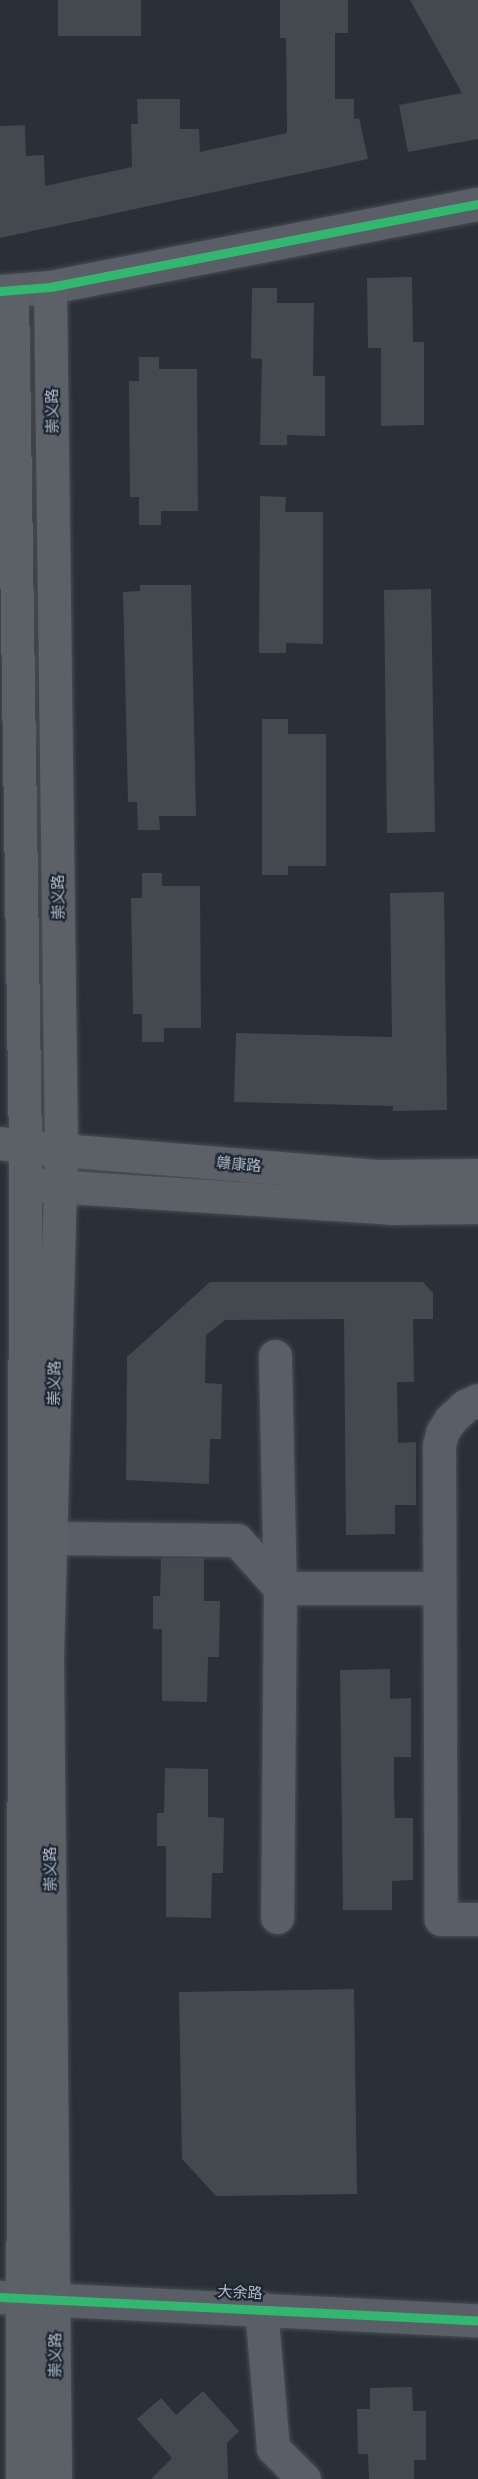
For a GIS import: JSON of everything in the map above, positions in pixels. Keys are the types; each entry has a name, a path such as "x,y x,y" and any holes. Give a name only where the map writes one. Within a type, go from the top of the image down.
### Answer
{"main road":[{"name":"崇义路","path":"50,287 61,1150 48,1669 55,2479"},
{"name":"崇义路","path":"6,291 12,1145 11,2298 22,2479"},
{"name":"赣康路","path":"12,1145 377,1176 478,1174"},
{"path":"11,1182 391,1208 478,1206"}],"street":[{"path":"6,291 50,287 478,204"},
{"path":"275,1356 280,1588 277,1917"},
{"path":"478,1400 465,1406 450,1420 442,1433 439,1445 441,1919 478,1919"},
{"path":"51,1538 237,1540 280,1588 439,1588"},
{"name":"大余路","path":"11,2298 478,2320"},
{"path":"261,2308 273,2448 304,2479"}],"building":[{"path":"58,0 141,0 141,36 58,36"},
{"path":"280,0 348,0 348,33 335,33 335,99 354,99 354,119 359,118 368,159 0,238 0,126 25,125 26,156 44,155 45,186 132,167 131,124 138,124 137,99 180,99 180,129 199,129 200,152 287,133 286,38 280,38"},
{"path":"410,0 478,0 478,139 408,152 399,105 462,93"},
{"path":"412,277 413,342 424,342 424,425 381,426 381,348 368,348 367,278"},
{"path":"252,288 277,288 277,303 314,303 313,376 325,376 325,436 287,435 287,445 260,445 262,359 251,358"},
{"path":"139,357 159,357 159,369 197,369 198,511 161,511 161,525 139,525 139,497 130,497 129,381 139,381"},
{"path":"260,496 286,497 285,512 323,512 323,644 286,643 286,653 259,653"},
{"path":"140,585 191,585 196,816 159,816 160,830 138,830 137,802 128,802 123,592 140,591"},
{"path":"431,589 435,832 387,833 384,590"},
{"path":"262,719 288,719 288,734 326,734 326,866 288,866 288,875 262,875"},
{"path":"142,873 162,873 162,886 200,886 201,1028 164,1028 164,1042 142,1042 142,1014 133,1014 131,898 142,898"},
{"path":"444,892 447,1110 393,1111 393,1106 234,1102 236,1033 392,1037 390,893"},
{"path":"210,1282 423,1282 433,1293 433,1319 413,1319 414,1382 397,1382 398,1443 416,1442 416,1505 395,1505 395,1534 346,1535 344,1319 225,1320 206,1335 205,1383 222,1384 221,1439 210,1439 209,1484 126,1480 127,1357"},
{"path":"161,1558 204,1558 204,1601 220,1601 219,1657 208,1657 207,1702 162,1701 162,1629 153,1629 153,1596 160,1596"},
{"path":"390,1669 390,1699 411,1698 411,1757 394,1757 394,1792 395,1818 413,1818 413,1880 392,1881 392,1910 343,1910 340,1670"},
{"path":"165,1768 208,1769 208,1817 224,1818 223,1873 212,1873 211,1918 166,1917 166,1846 157,1846 157,1813 164,1813"},
{"path":"354,1989 357,2194 216,2196 182,2159 179,1992"},
{"path":"412,2387 413,2411 426,2411 426,2460 414,2460 414,2479 369,2479 368,2454 358,2454 357,2409 370,2409 370,2388"},
{"path":"203,2391 239,2431 227,2443 228,2479 151,2479 172,2458 137,2419 161,2398 176,2415"}],"cycle path":[{"path":"0,291 50,287 478,204"},
{"path":"0,2297 478,2320"}]}
